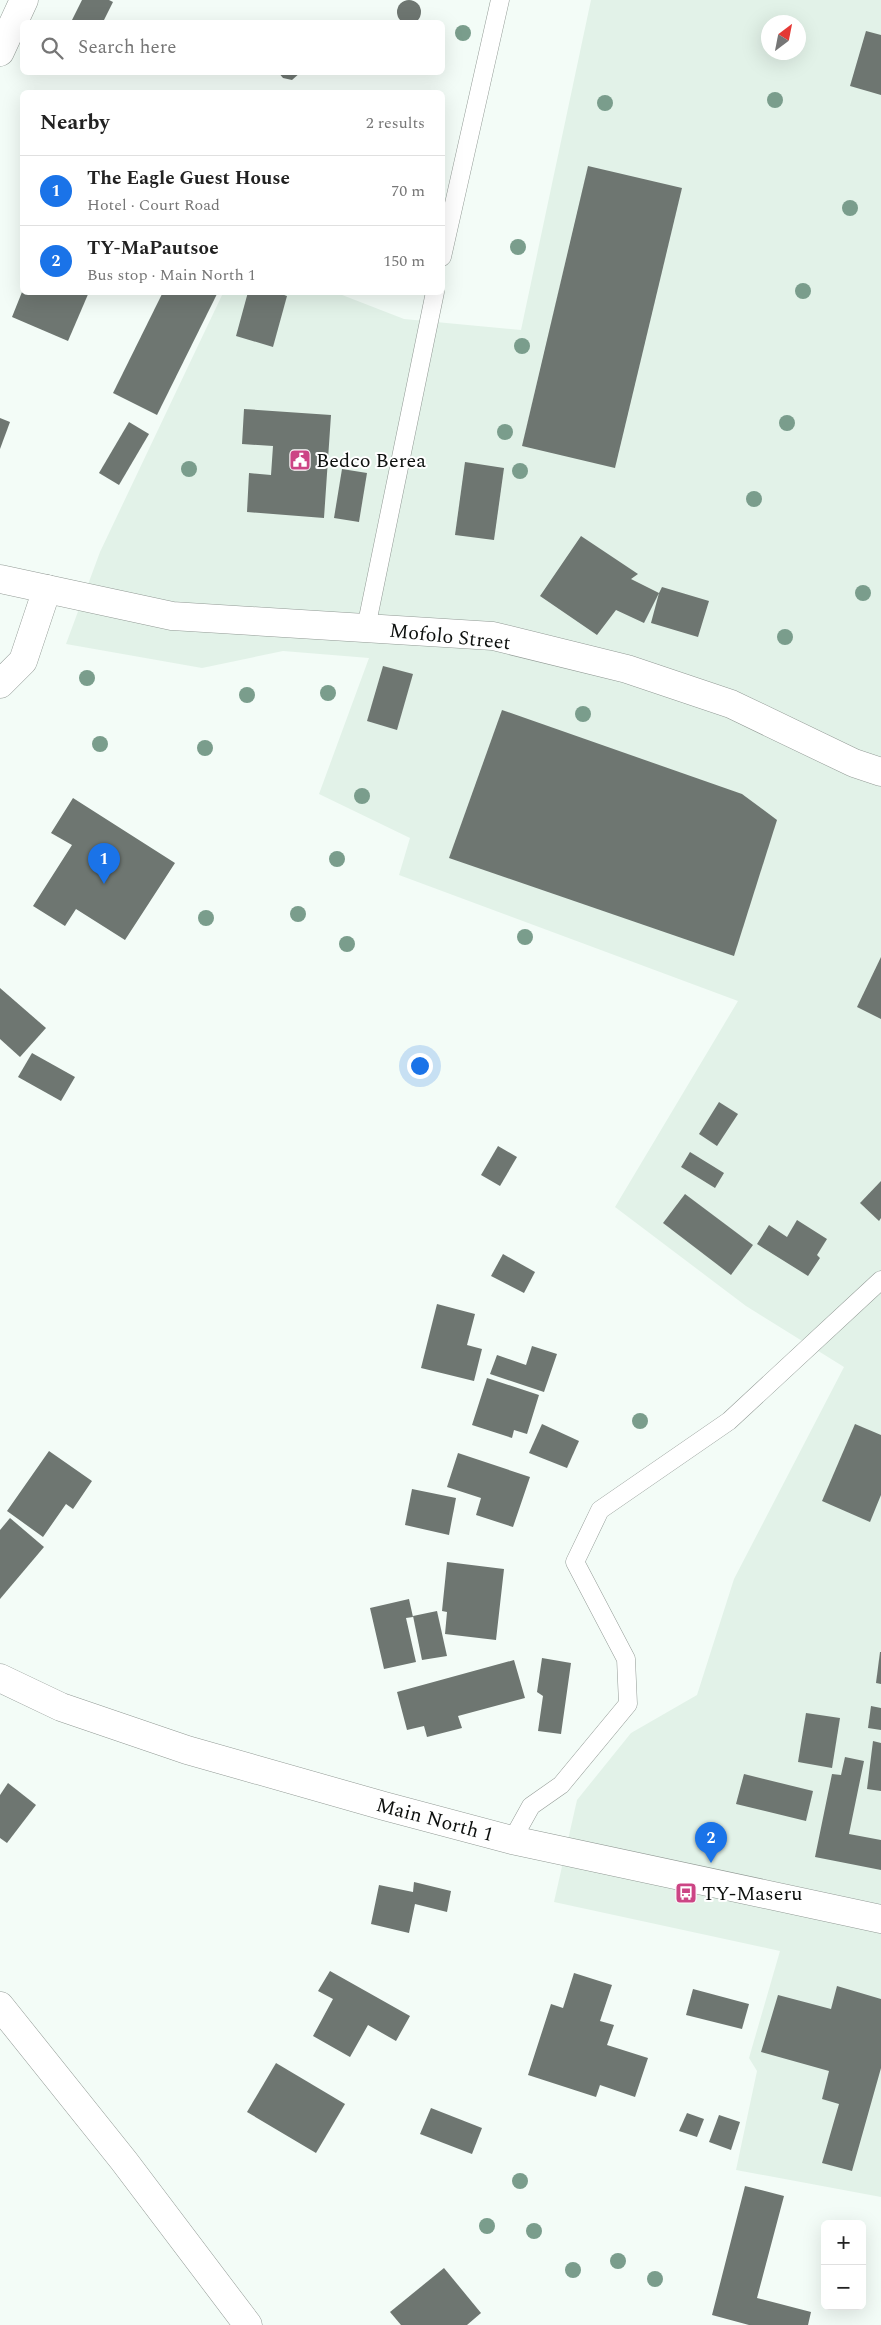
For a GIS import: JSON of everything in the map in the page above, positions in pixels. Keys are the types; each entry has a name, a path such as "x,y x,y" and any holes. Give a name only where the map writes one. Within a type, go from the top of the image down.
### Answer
{"main road":[{"path":"0,52 24,0"},
{"name":"Mofolo Street","path":"0,579 172,616 493,636 627,669 731,704 854,763 881,772"},
{"path":"0,684 22,661 47,589"},
{"name":"Main North 1","path":"0,1678 61,1707 187,1750 512,1840 881,1919"},
{"path":"0,2006 124,2161 248,2325"}],"lane":[{"path":"445,244 500,0"},
{"path":"366,628 434,295"},
{"path":"512,1840 531,1806 561,1785 628,1704 626,1659 575,1562 600,1510 729,1421 881,1280"}],"shaded area":[{"path":"591,0 881,0 881,2197 736,2170 757,2071 749,2058 780,1951 554,1902 577,1800 631,1733 697,1695 734,1579 844,1367 746,1306 615,1207 738,1001 399,875 410,838 319,794 369,658 283,651 202,668 66,644 100,552 222,295 342,295 404,319 521,330"}],"building":[{"path":"82,0 109,0 113,2 104,20 72,20"},
{"path":"404,0 414,0 421,7 421,17 419,20 399,20 397,17 397,7"},
{"path":"866,31 881,35 881,95 850,86"},
{"path":"280,75 298,75 292,80 283,78"},
{"path":"588,166 682,188 615,468 522,446"},
{"path":"21,295 88,295 68,341 12,317"},
{"path":"162,295 217,295 157,415 113,393"},
{"path":"247,295 287,296 273,347 236,336"},
{"name":"Bedco Berea","path":"244,409 331,415 324,518 247,512 249,473 271,475 273,446 242,444"},
{"path":"0,418 10,422 0,449"},
{"path":"129,422 149,434 119,485 99,473"},
{"path":"465,462 504,468 494,540 455,535"},
{"path":"342,469 367,473 359,522 334,518"},
{"path":"581,536 638,574 631,579 659,593 644,623 616,610 597,635 540,596"},
{"path":"662,587 709,601 698,637 651,623"},
{"path":"383,666 413,674 397,730 367,721"},
{"path":"502,710 742,794 777,820 734,956 449,858"},
{"path":"73,798 175,863 125,940 76,909 65,926 33,906 72,845 51,833"},
{"path":"881,957 881,1019 857,1007"},
{"path":"0,988 46,1028 20,1057 0,1039"},
{"path":"32,1053 75,1077 61,1101 18,1077"},
{"path":"719,1102 738,1114 717,1146 699,1134"},
{"path":"498,1146 517,1157 500,1186 481,1175"},
{"path":"690,1152 724,1173 715,1188 681,1167"},
{"path":"881,1181 881,1218 879,1221 860,1203"},
{"path":"685,1194 753,1245 731,1275 663,1223"},
{"path":"797,1220 827,1239 817,1255 820,1258 808,1276 757,1244 769,1225 787,1237"},
{"path":"503,1254 535,1272 524,1293 491,1276"},
{"path":"437,1304 475,1314 467,1345 482,1349 474,1381 421,1368"},
{"path":"532,1346 557,1354 544,1392 490,1374 497,1355 526,1365"},
{"path":"487,1378 539,1395 527,1434 514,1430 512,1438 472,1425"},
{"path":"542,1424 579,1441 567,1468 529,1453"},
{"path":"855,1424 881,1435 881,1495 870,1522 822,1501"},
{"path":"49,1451 92,1481 73,1509 66,1504 43,1537 7,1511"},
{"path":"458,1453 530,1477 513,1527 476,1515 481,1498 447,1487"},
{"path":"412,1489 456,1498 449,1535 405,1525"},
{"path":"10,1518 44,1547 0,1599 0,1530"},
{"path":"447,1562 504,1569 496,1640 445,1634 447,1612 442,1611"},
{"path":"409,1599 413,1617 406,1618 416,1662 384,1669 370,1608"},
{"path":"437,1611 447,1656 422,1660 413,1616"},
{"path":"881,1652 881,1684 876,1683"},
{"path":"542,1658 571,1663 561,1734 538,1731 543,1696 537,1692"},
{"path":"514,1660 525,1698 458,1716 462,1728 427,1737 424,1726 407,1730 397,1692"},
{"path":"871,1706 881,1708 881,1730 868,1728"},
{"path":"806,1713 840,1718 832,1768 798,1762"},
{"path":"873,1741 881,1743 881,1791 867,1789"},
{"path":"845,1757 864,1761 849,1834 881,1840 881,1870 815,1857 832,1774 841,1775"},
{"path":"744,1774 813,1791 806,1821 736,1804"},
{"path":"8,1783 36,1805 7,1843 0,1838 0,1795"},
{"path":"414,1882 451,1891 447,1912 415,1904 409,1933 371,1924 379,1885 413,1892"},
{"path":"330,1971 410,2016 396,2041 368,2025 350,2057 313,2036 333,1999 318,1991"},
{"path":"574,1973 612,1985 600,2021 614,2025 607,2045 648,2058 635,2097 600,2085 596,2097 528,2075 551,2004 563,2008"},
{"path":"837,1986 881,1999 881,2068 852,2171 822,2163 839,2104 822,2099 829,2071 761,2052 778,1995 831,2009"},
{"path":"693,1989 749,2004 742,2029 686,2015"},
{"path":"276,2063 345,2104 316,2153 247,2112"},
{"path":"431,2108 482,2128 472,2154 420,2134"},
{"path":"687,2113 704,2119 697,2137 679,2131"},
{"path":"719,2115 740,2122 731,2150 709,2142"},
{"path":"745,2186 784,2196 757,2298 811,2312 808,2325 749,2325 712,2315"},
{"path":"444,2268 481,2313 467,2325 401,2325 390,2312"}],"place":[{"name":"Bedco Berea","path":"300,460"},
{"name":"The Eagle Guest House","path":"104,884"},
{"name":"TY-MaPautsoe","path":"711,1863"},
{"name":"TY-Maseru","path":"686,1893"}]}
